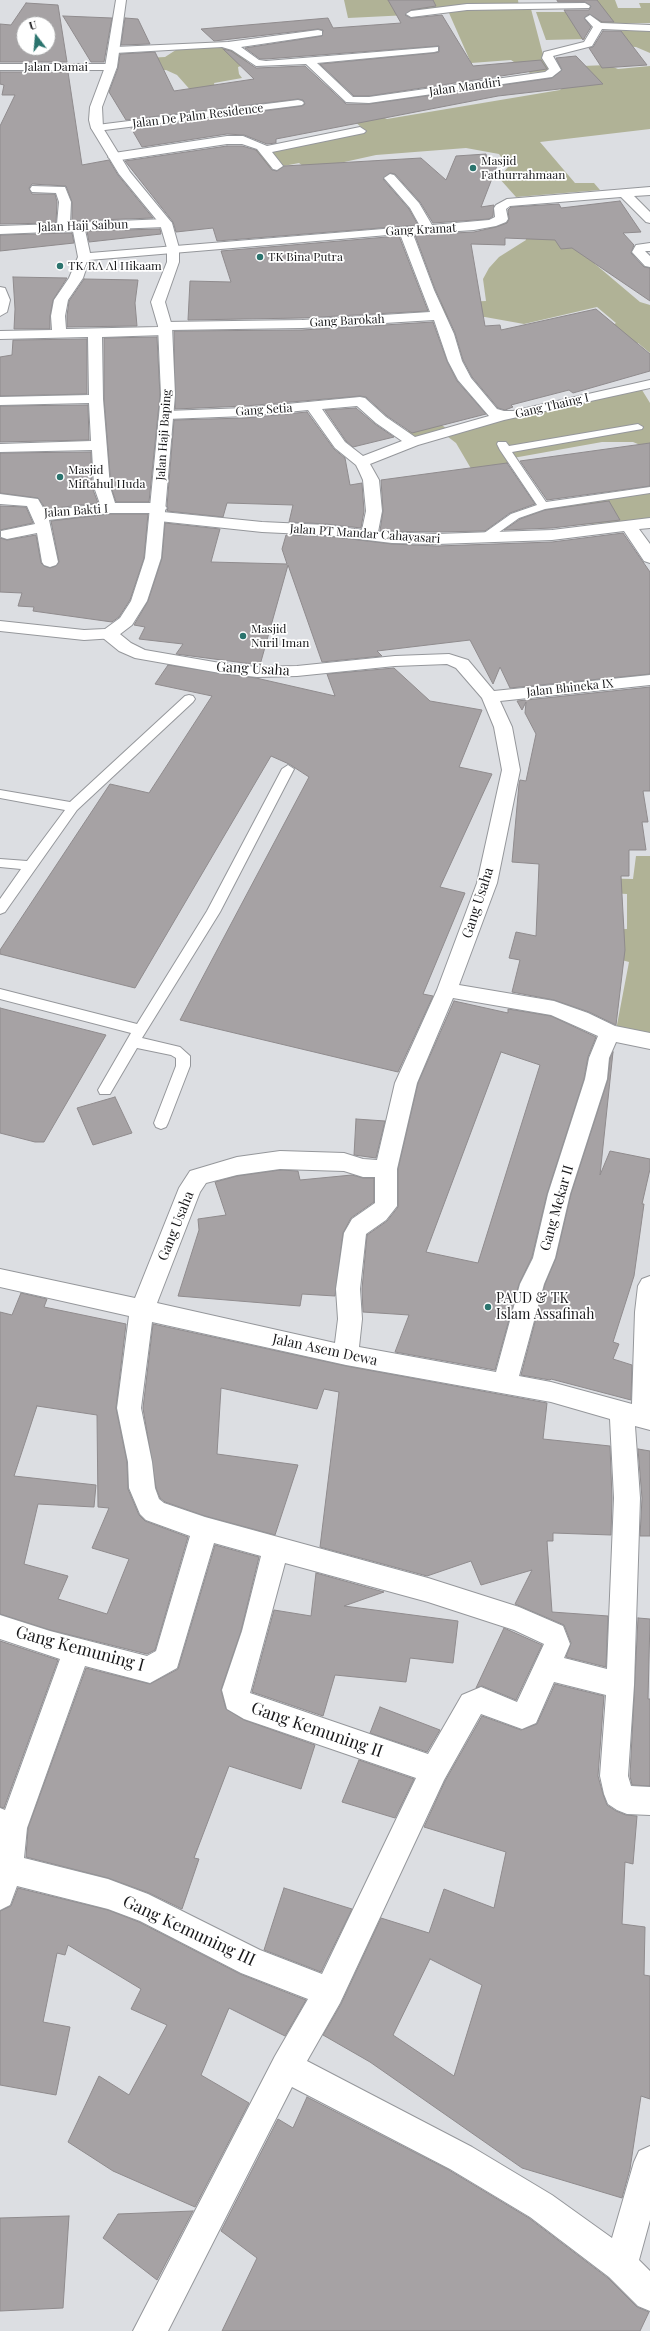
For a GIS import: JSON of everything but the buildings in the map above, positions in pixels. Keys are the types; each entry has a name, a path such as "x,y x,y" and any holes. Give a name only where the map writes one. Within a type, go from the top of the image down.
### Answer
{"street":[{"name":"Jalan Haji Baping","path":"109,634 126,621 140,602 153,558 159,512 168,395 165,329 159,297 172,266 173,248 166,223 128,178 97,128 96,107 111,67 115,50 121,0"},
{"path":"411,14 467,7 584,3 593,23 599,26 650,28"},
{"name":"Jalan Mandiri","path":"308,60 350,100 369,100 548,75 555,70 547,58 548,54 588,44 599,26"},
{"path":"115,50 229,45 318,33"},
{"path":"229,45 260,64 434,49"},
{"name":"Jalan Damai","path":"0,67 111,67"},
{"name":"Jalan De Palm Residence","path":"97,128 298,103"},
{"path":"265,150 360,131"},
{"path":"114,157 227,140 243,140 261,146 277,166"},
{"path":"390,178 415,206 428,229"},
{"path":"36,188 61,190 65,202 63,226"},
{"name":"Gang Kramat","path":"84,257 173,248 226,246 405,230 474,226 499,221 502,219 500,206 507,203 623,192 650,191"},
{"path":"623,192 650,219"},
{"name":"Jalan Haji Saibun","path":"0,230 63,226 166,223"},
{"path":"59,333 58,316 61,300 76,278 84,257 78,226"},
{"path":"405,230 437,316"},
{"path":"650,247 641,248 638,252 650,263"},
{"path":"0,291 2,300 0,312"},
{"name":"Gang Barokah","path":"0,334 302,324 437,316"},
{"name":"Gang Thaing I","path":"437,316 447,334 455,361 465,380 492,412 502,416 650,384"},
{"path":"95,332 96,399 102,487 109,508"},
{"path":"0,401 96,399"},
{"name":"Gang Setia","path":"167,415 245,412 313,407 360,401 381,420 413,442"},
{"path":"313,407 340,445 361,462 371,480 374,511 369,535"},
{"path":"361,462 413,442 484,423 502,416"},
{"path":"0,448 100,445"},
{"name":"Jalan Bakti I","path":"0,499 33,502 42,522 109,508 159,512"},
{"name":"Jalan PT Mandar Cahayasari","path":"159,512 262,527 415,539 552,535 629,527 650,523"},
{"path":"7,534 42,522 50,562"},
{"path":"629,527 639,539 650,558"},
{"path":"0,626 84,635 109,634"},
{"name":"Gang Usaha","path":"109,634 125,647 141,654 220,668 257,672 297,671 395,660 449,659 462,664 490,697 503,727 511,770 487,883 447,990 406,1083 386,1169 363,1168 344,1162 280,1160 237,1166 198,1176 190,1188 142,1311"},
{"name":"Jalan Bhineka IX","path":"490,697 561,688 650,680"},
{"path":"447,990 554,1008 581,1018 610,1034 650,1041"},
{"name":"Gang Mekar II","path":"505,1384 532,1284 544,1258 559,1194 596,1079 599,1058 610,1034"},
{"path":"346,1355 350,1319 348,1289 355,1233 360,1225 378,1214 386,1206 386,1169"},
{"name":"Jalan Asem Dewa","path":"0,1278 142,1311 346,1355 551,1392 639,1416"},
{"path":"650,1286 639,1416 627,1498 615,1787 618,1794 627,1800 650,1800"},
{"path":"142,1311 130,1390 129,1408 140,1462 142,1488 149,1506 154,1512 205,1529 428,1590 519,1619 554,1635 556,1639 554,1652 526,1714 522,1716 516,1715 481,1700 472,1704 434,1770 329,1992 286,2067 150,2331"},
{"name":"Gang Kemuning I","path":"0,1627 76,1651 150,1670 167,1659 205,1529"},
{"name":"Gang Kemuning II","path":"276,1548 255,1631 236,1690 237,1700 244,1706 434,1770"},
{"name":"Gang Kemuning III","path":"76,1651 6,1825 4,1882 108,1894 148,1909 252,1962 329,1992"},
{"path":"546,1667 620,1684"},
{"path":"286,2067 461,2158 541,2206 621,2265 650,2294"},
{"path":"621,2265 650,2162"}],"lane":[{"path":"543,506 504,447 638,427"},
{"path":"484,538 514,516 543,506 650,490"},
{"path":"0,909 73,807 118,768 189,699"},
{"path":"105,1090 213,912 288,769"},
{"path":"0,794 73,807"},
{"path":"0,863 30,866"},
{"path":"0,994 138,1036 175,1051 183,1056 184,1066 160,1123"}],"green space":[{"path":"344,0 518,0 519,8 531,9 542,51 550,71 530,73 511,60 471,63 449,13 348,18"},
{"path":"596,0 615,0 618,8 641,8 639,3 650,3 650,23 594,24 589,7 598,7"},
{"path":"536,12 575,12 585,39 546,40"},
{"path":"650,29 650,53 636,47 617,46 611,31"},
{"path":"227,44 249,63 238,67 239,74 242,78 214,83 216,90 193,93 177,75 166,70 127,72 127,59 165,57 179,48"},
{"path":"608,65 618,69 650,66 650,129 540,142 575,183 594,183 600,190 516,197 499,178 508,167 499,154 466,148 376,155 308,170 299,163 263,170 251,151 362,128 350,117 370,111 387,119 560,90 582,66"},
{"path":"511,220 591,252 595,264 640,302 650,305 650,353 638,343 633,343 613,325 616,323 597,307 524,324 485,317 440,318 437,303 486,301 483,279 489,268 499,257 526,240 525,235 504,229 483,228 483,223"},
{"path":"635,386 642,390 650,403 650,449 633,442 602,442 513,458 483,489 456,443 443,433 414,439 404,432 437,422 449,430"},
{"path":"650,493 650,524 645,520 549,527 544,507"},
{"path":"636,856 650,856 650,1036 616,1030 629,962 585,950 588,930 627,929 627,894 592,892 592,878 633,879"}],"place":[{"name":"Masjid Fathurrahmaan","path":"473,168"},
{"name":"TK Bina Putra","path":"260,257"},
{"name":"TK/RA Al Hikaam","path":"60,266"},
{"name":"Masjid Miftahul Huda","path":"60,477"},
{"name":"Masjid Nuril Iman","path":"243,636"},
{"name":"PAUD & TK Islam Assafinah","path":"488,1307"}]}
